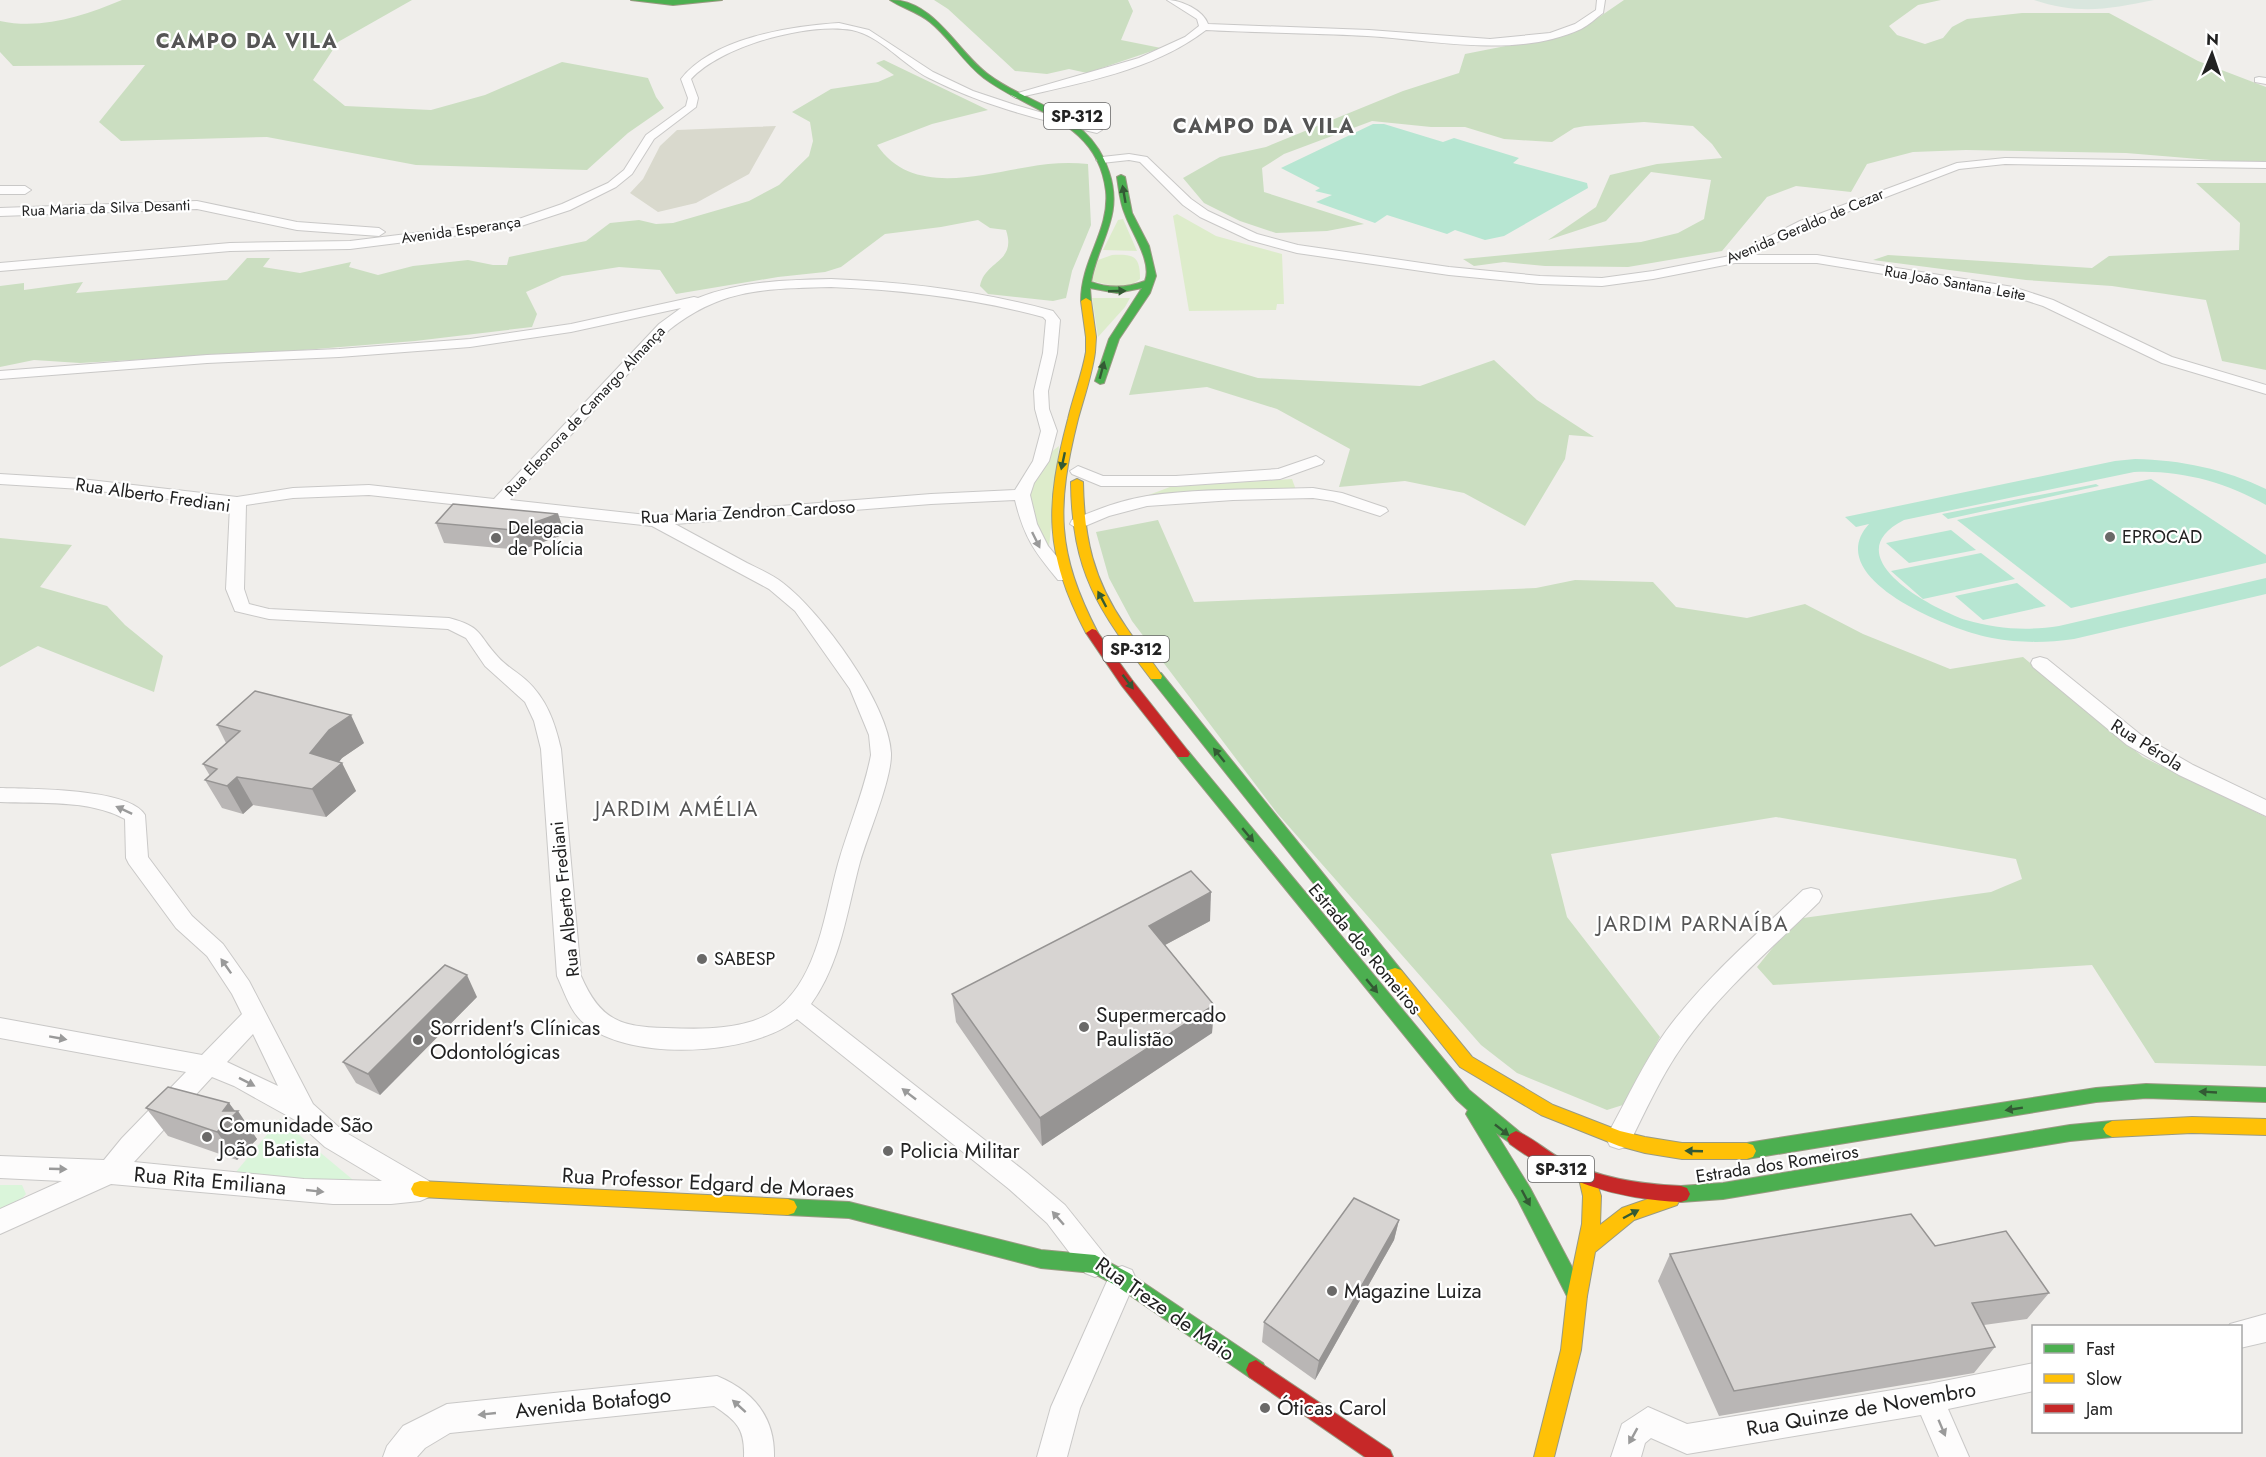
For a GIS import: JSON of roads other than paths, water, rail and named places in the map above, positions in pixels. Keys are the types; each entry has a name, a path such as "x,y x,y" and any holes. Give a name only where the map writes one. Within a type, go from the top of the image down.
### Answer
{"main road":[{"path":"634,0 673,3 719,0"},
{"name":"Estrada dos Romeiros","path":"893,0 927,17 975,68 988,78 1070,124 1090,141 1103,163 1111,201 1109,222 1102,253 1085,274 1091,343 1072,420 1056,505 1056,534 1065,578 1093,635 1233,817 1463,1095 1498,1128 1527,1149 1589,1183 1646,1193 1685,1196 2121,1126 2266,1127"},
{"name":"Estrada dos Romeiros","path":"1019,96 1057,106 1072,113 1097,130 1115,153"},
{"path":"1097,392 1106,358 1114,339 1145,293 1152,276 1148,256 1128,213 1115,153"},
{"path":"1130,251 1148,256"},
{"path":"1086,283 1102,291 1117,292 1148,283"},
{"name":"Estrada dos Romeiros","path":"1079,463 1078,524 1083,556 1101,599 1119,627 1466,1062 1547,1110 1620,1138 1645,1145 1682,1151 1753,1151 2096,1095 2145,1091 2201,1091 2266,1095"},
{"path":"1466,1062 1493,1094"},
{"path":"1463,1095 1524,1194 1577,1296"},
{"path":"1544,1457 1571,1350 1577,1296 1592,1211 1589,1183 1576,1159"},
{"name":"Rua Professor Edgard de Moraes","path":"420,1189 849,1209 1041,1259 1095,1264"},
{"path":"1585,1249 1628,1214 1644,1207 1685,1196"},
{"name":"Rua Treze de Maio","path":"1095,1264 1122,1279 1383,1457"}],"street":[{"path":"1171,0 1202,18 1204,27"},
{"path":"1019,96 1103,73 1154,55 1192,37 1204,27 1367,33 1445,41 1498,41 1549,35 1573,29 1591,21 1600,11 1600,0"},
{"name":"Avenida Esperança","path":"0,267 230,247 350,245 515,224 557,211 605,190 628,172 650,137 694,102 687,84 688,74 722,53 758,40 801,29 837,25 870,33 922,70 941,80 1028,114 1070,124"},
{"path":"1070,124 1097,130"},
{"path":"1103,163 1115,153"},
{"name":"Avenida Geraldo de Cezar","path":"1115,153 1153,167 1187,202 1204,214 1253,237 1329,255 1422,268 1574,282 1602,282 1653,275 1734,259 1804,224 1957,166 2006,161 2266,165"},
{"path":"0,190 25,190"},
{"name":"Rua Maria da Silva Desanti","path":"0,212 197,205 297,226 426,236"},
{"name":"Rua João Santana Leite","path":"1734,259 1817,258 2008,290 2048,303 2167,360 2266,390"},
{"name":"Rua Eleonora de Camargo Almança","path":"498,504 664,327 684,311 711,297 750,289 824,283 984,297 1048,315 1053,320 1053,333 1041,400 1049,431 1041,461 1026,483 1022,495"},
{"path":"0,375 207,359 339,353 470,343 561,329 711,297"},
{"path":"1049,431 1072,420"},
{"path":"1101,481 1176,481 1258,477 1295,471 1316,461"},
{"path":"1079,463 1110,487 1115,494 1115,501 1111,508 1103,513"},
{"name":"Rua Alberto Frediani","path":"0,479 81,484 237,502 239,514 235,589 241,608 269,614 449,624 464,627 476,635 492,662 520,684 542,711 551,749 569,976 584,1008 598,1022 624,1034 658,1038 706,1039 763,1028 782,1018 797,1006 818,972 878,772 881,755 879,735 859,688 801,607 775,585 656,521"},
{"name":"Rua Maria Zendron Cardoso","path":"237,502 293,493 369,490 656,521 1022,495"},
{"path":"1078,524 1103,513 1146,501 1172,498 1313,493 1352,501 1380,511"},
{"path":"1022,495 1029,524 1040,548 1065,578"},
{"name":"Rua Pérola","path":"2040,663 2134,740 2186,770 2266,808"},
{"path":"0,795 106,803 126,809 135,815 137,858 184,922 215,950 241,988 304,1113"},
{"path":"1620,1138 1665,1052 1683,1027 1811,896"},
{"name":"Rua Treze de Maio","path":"797,1006 1018,1181 1056,1214 1095,1264"},
{"path":"0,1222 111,1172 131,1146 254,1017"},
{"path":"0,1028 208,1066 243,1079 304,1113 334,1139 420,1189"},
{"name":"Rua Rita Emiliana","path":"0,1167 111,1172 350,1194 388,1194 420,1189"},
{"path":"1052,1457 1066,1407 1122,1279"},
{"path":"2242,1334 2266,1328"},
{"name":"Rua Quinze de Novembro","path":"1626,1457 1632,1434 1639,1426 1648,1422 1687,1439 1929,1399 2032,1377"},
{"name":"Avenida Botafogo","path":"398,1457 414,1437 447,1419 717,1391 739,1404 757,1426 759,1457"},
{"path":"1929,1399 1954,1457"}],"place":[{"name":"EPROCAD","path":"2110,537"},
{"name":"Delegacia de Polícia","path":"496,538"},
{"name":"SABESP","path":"702,959"},
{"name":"Supermercado Paulistão","path":"1084,1027"},
{"name":"Sorrident's Clínicas Odontológicas","path":"418,1040"},
{"name":"Comunidade São João Batista","path":"207,1137"},
{"name":"Policia Militar","path":"888,1151"},
{"name":"Magazine Luiza","path":"1332,1291"},
{"name":"Óticas Carol","path":"1265,1408"}],"district":[{"name":"CAMPO DA VILA","path":"247,41"},
{"name":"CAMPO DA VILA","path":"1264,126"},
{"name":"JARDIM AMÉLIA","path":"677,809"},
{"name":"JARDIM PARNAÍBA","path":"1693,924"}]}
